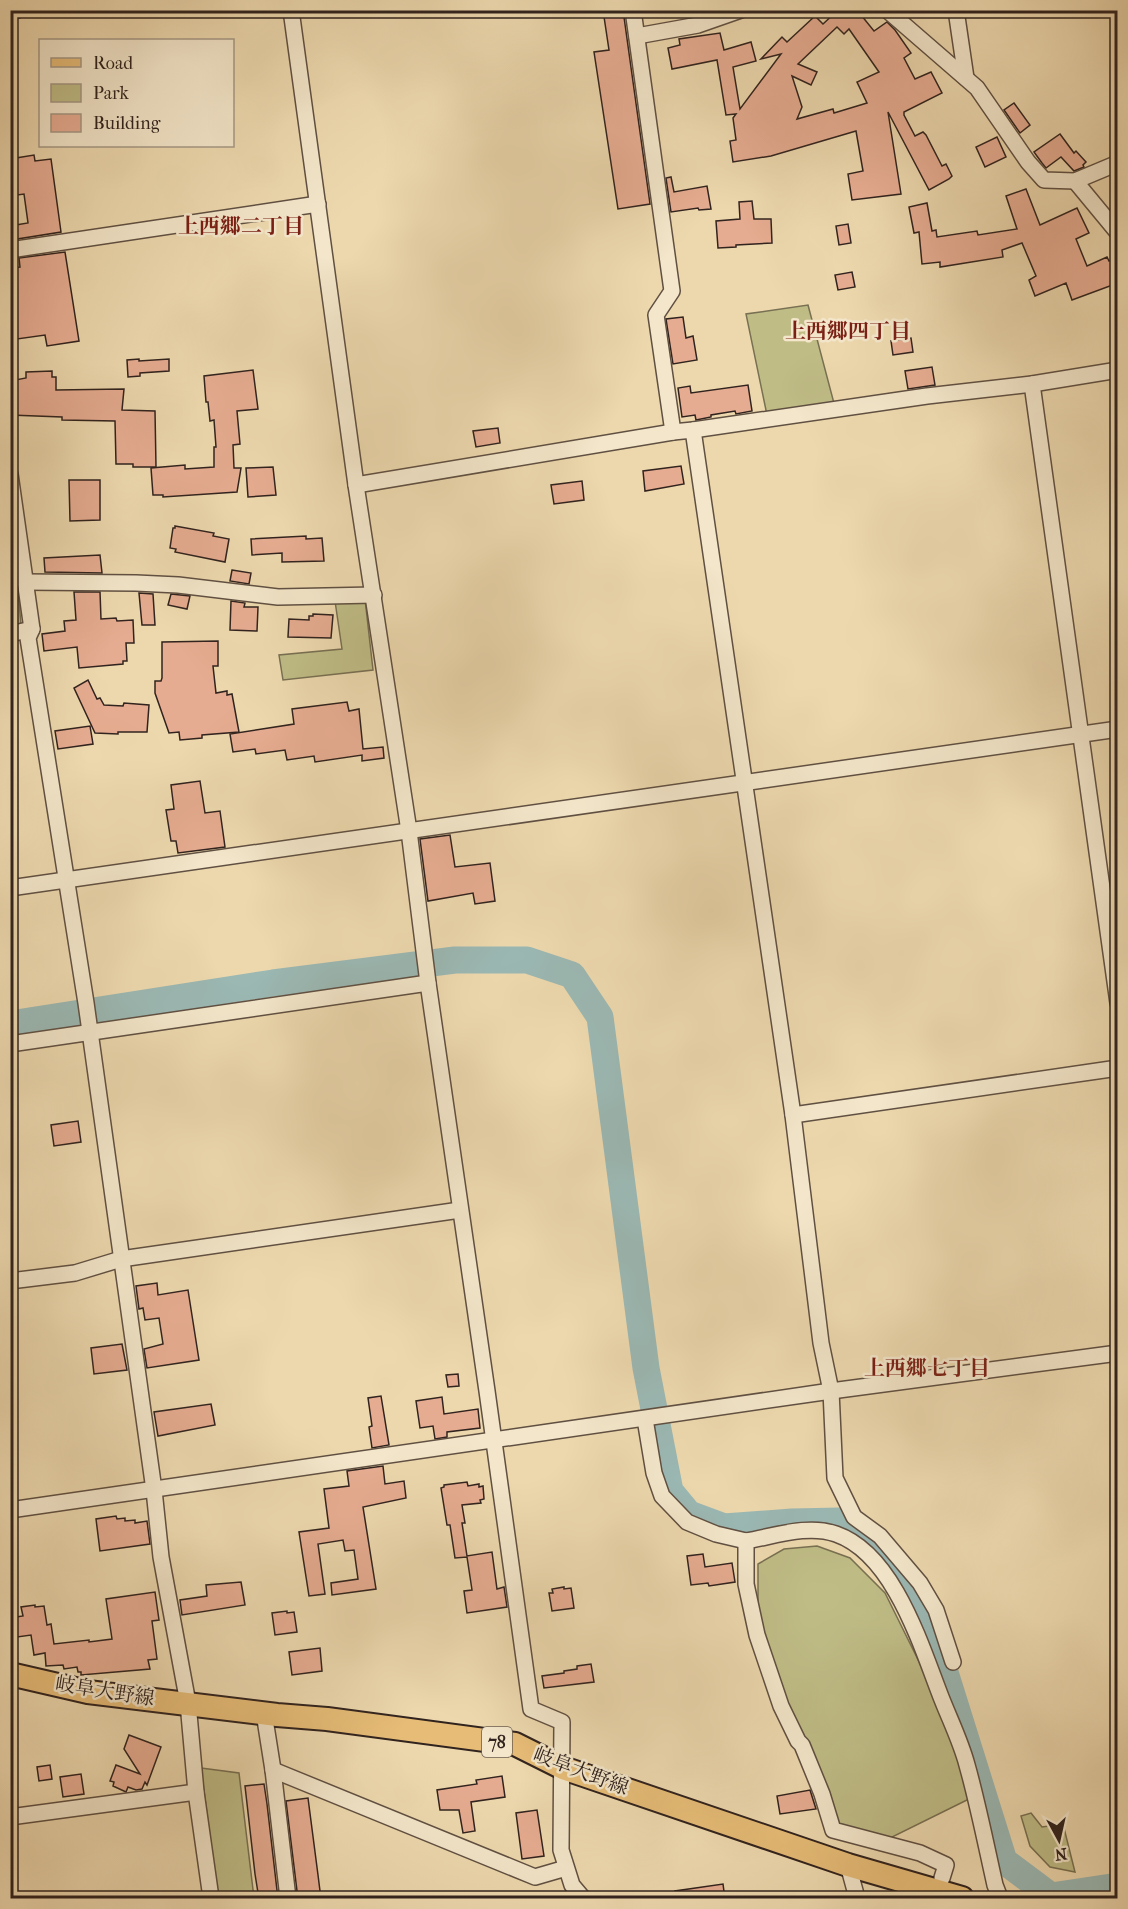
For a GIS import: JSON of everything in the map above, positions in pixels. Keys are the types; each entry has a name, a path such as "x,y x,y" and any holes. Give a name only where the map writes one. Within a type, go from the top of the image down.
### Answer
{"main road":[{"name":"岐阜大野線","path":"10,1674 88,1692 327,1719 515,1744 563,1768 848,1865 962,1899"}],"street":[{"path":"10,12 18,10"},
{"path":"291,10 356,485 410,831 427,979 531,1709 562,1722 561,1850 572,1885 583,1899"},
{"path":"633,10 672,291 656,315 673,432"},
{"path":"637,36 698,25 741,10"},
{"path":"887,10 977,88 1028,162 1044,180 1076,181 1118,163"},
{"path":"956,10 966,78"},
{"path":"1076,181 1118,233"},
{"path":"10,250 318,204"},
{"path":"356,485 673,432 927,396 1032,384 1118,370"},
{"path":"1032,384 1118,1003"},
{"path":"693,430 793,1115 821,1343 831,1391 835,1478 854,1517 880,1536 920,1582 936,1610 953,1662"},
{"path":"10,474 32,630 28,638 86,1003 154,1490 161,1557 188,1703 196,1792 211,1899"},
{"path":"25,582 157,584 278,597 374,595"},
{"path":"10,634 32,630"},
{"path":"10,888 1118,729"},
{"path":"10,1044 89,1029 427,979"},
{"path":"793,1115 1118,1068"},
{"path":"10,1281 75,1273 122,1259 460,1210"},
{"path":"10,1510 831,1391 1118,1353"},
{"path":"645,1419 654,1473 663,1496 687,1522 716,1534 746,1541 787,1532 835,1533 852,1541 872,1558 894,1588 914,1625 967,1764 1000,1899"},
{"path":"746,1541 746,1584 757,1635 781,1706 798,1741 802,1744 822,1794 833,1830 920,1853 946,1865 942,1878"},
{"path":"264,1713 288,1899"},
{"path":"273,1770 535,1877 566,1868"},
{"path":"10,1817 196,1792"},
{"path":"848,1865 857,1899"}],"green space":[{"path":"808,305 835,407 767,415 746,314"},
{"path":"18,588 21,626 11,628 11,590"},
{"path":"365,599 373,670 283,680 279,655 342,649 335,601"},
{"path":"817,1546 850,1558 885,1593 937,1698 967,1782 969,1799 874,1846 843,1835 783,1703 758,1611 758,1564 784,1549"},
{"path":"201,1768 239,1773 254,1898 218,1898"},
{"path":"1031,1813 1042,1827 1063,1824 1075,1872 1050,1867 1030,1846 1021,1816"}],"building":[{"path":"603,10 623,10 650,204 618,209 594,52 609,50"},
{"path":"838,10 857,10 874,31 887,22 911,53 904,58 915,79 931,72 942,93 904,112 904,115 915,136 923,132 926,135 942,166 946,164 952,176 949,179 929,190 888,112 901,194 852,200 848,174 863,171 856,131 771,156 733,162 730,141 736,140 733,118 736,114 726,115 717,60 672,69 668,48 680,45 679,39 720,33 724,50 751,42 756,61 733,67 740,109 781,54 761,59 782,37 787,42 815,16 823,24","holes":["837,27 844,34 849,29 879,72 857,82 867,103 834,113 833,109 797,119 802,107 792,76 811,85 817,72 798,64"]},
{"path":"1014,103 1030,125 1020,133 1004,110"},
{"path":"1060,134 1074,153 1076,151 1086,162 1084,167 1074,171 1061,157 1046,168 1034,152"},
{"path":"997,137 1006,157 985,167 976,147"},
{"path":"34,155 35,161 51,159 61,232 17,239 17,237 10,238 10,226 28,223 24,194 10,196 10,159"},
{"path":"671,177 674,192 707,186 711,209 699,210 698,208 671,212 666,178"},
{"path":"1026,189 1040,225 1077,208 1089,233 1076,239 1087,266 1107,257 1109,261 1118,257 1118,283 1072,300 1066,283 1035,296 1029,280 1036,276 1022,243 1002,250 1003,257 940,267 940,262 922,264 919,232 914,233 909,207 927,203 932,231 936,230 937,237 977,231 978,235 1017,229 1006,196"},
{"path":"752,201 754,219 771,219 772,243 718,248 716,221 740,219 739,202"},
{"path":"848,224 851,243 839,245 836,226"},
{"path":"65,252 79,341 47,346 45,335 10,340 10,268 20,267 19,258"},
{"path":"852,272 855,287 838,290 835,275"},
{"path":"683,317 686,338 693,336 697,360 673,364 666,319"},
{"path":"911,338 913,352 893,355 891,341"},
{"path":"139,359 139,361 169,359 169,371 140,373 140,376 128,377 127,360"},
{"path":"932,367 935,385 908,389 905,371"},
{"path":"253,370 258,409 237,411 240,444 233,445 234,468 241,468 237,492 163,497 163,495 153,495 151,468 185,465 185,469 214,467 214,447 216,447 214,420 210,421 204,376"},
{"path":"52,371 52,377 56,377 56,390 124,389 122,410 155,411 156,467 116,464 115,421 62,420 62,417 10,415 10,381 26,378 26,372"},
{"path":"748,385 752,411 736,414 735,411 696,420 695,415 682,417 678,388 690,386 691,393"},
{"path":"498,428 500,443 476,447 473,431"},
{"path":"681,466 684,484 645,491 643,471"},
{"path":"273,467 276,495 248,497 246,468"},
{"path":"69,480 100,480 100,520 70,521"},
{"path":"582,481 584,500 554,504 551,485"},
{"path":"175,526 214,533 213,536 229,539 225,562 175,552 176,549 170,548"},
{"path":"306,536 306,539 322,538 324,561 282,562 282,553 252,555 251,539"},
{"path":"100,555 102,573 45,572 44,558"},
{"path":"232,570 251,573 249,584 230,581"},
{"path":"74,592 100,592 101,619 133,620 134,643 126,643 127,661 123,661 123,664 79,668 77,647 44,651 42,634 65,631 64,621 76,620"},
{"path":"139,593 153,594 155,625 142,625"},
{"path":"171,594 190,596 187,609 168,605"},
{"path":"231,601 245,603 244,607 258,607 257,631 230,630"},
{"path":"313,614 333,615 331,638 288,637 289,619 309,620 309,616"},
{"path":"218,641 218,666 213,666 216,693 227,691 227,695 232,694 239,732 202,735 202,738 180,740 179,732 169,733 155,693 155,681 161,681 162,678 162,642"},
{"path":"88,680 97,699 100,698 104,705 123,706 124,703 149,705 147,732 95,733 74,688"},
{"path":"347,702 349,711 359,709 363,749 383,747 384,758 362,761 362,755 315,762 314,756 287,760 285,750 256,754 255,749 233,752 230,734 294,724 292,709"},
{"path":"90,726 93,744 58,749 55,731"},
{"path":"200,781 205,813 220,811 225,847 178,853 176,841 171,841 166,810 174,809 171,785"},
{"path":"450,835 455,867 490,863 495,901 475,904 473,893 428,901 420,839"},
{"path":"78,1121 81,1142 54,1146 51,1125"},
{"path":"157,1283 158,1295 188,1290 199,1360 147,1368 144,1349 163,1344 159,1318 145,1320 143,1308 139,1309 136,1286"},
{"path":"122,1344 127,1370 94,1374 91,1348"},
{"path":"458,1374 459,1386 448,1387 446,1375"},
{"path":"381,1396 389,1445 372,1448 368,1398"},
{"path":"442,1397 444,1414 478,1409 480,1428 447,1432 447,1437 435,1439 433,1426 420,1428 416,1401"},
{"path":"211,1404 215,1425 158,1436 154,1412"},
{"path":"383,1466 385,1484 404,1481 406,1498 363,1507 376,1589 332,1595 331,1583 358,1579 354,1550 345,1551 343,1540 318,1544 325,1594 309,1596 299,1532 329,1528 324,1489 349,1486 347,1471"},
{"path":"467,1482 468,1486 479,1484 479,1487 483,1486 484,1499 480,1500 481,1503 462,1505 467,1556 492,1552 497,1589 504,1587 507,1607 467,1613 464,1591 472,1590 467,1557 455,1558 441,1488 444,1485"},
{"path":"116,1516 117,1519 125,1518 125,1521 135,1520 135,1523 147,1521 150,1544 100,1551 96,1519"},
{"path":"703,1554 705,1567 732,1563 735,1582 709,1586 708,1583 691,1585 687,1556"},
{"path":"241,1582 245,1605 182,1615 180,1600 207,1596 206,1585"},
{"path":"564,1587 564,1589 571,1588 574,1608 552,1611 549,1593 553,1593 552,1589"},
{"path":"155,1592 159,1620 152,1621 157,1659 148,1660 150,1669 81,1675 77,1667 64,1669 63,1665 46,1666 45,1653 34,1655 31,1635 10,1638 10,1618 23,1616 21,1607 35,1605 35,1607 44,1606 47,1625 51,1624 54,1644 112,1639 106,1599"},
{"path":"287,1611 287,1613 294,1612 297,1632 275,1635 272,1613"},
{"path":"320,1648 322,1671 292,1675 289,1652"},
{"path":"591,1664 594,1682 544,1688 542,1676 564,1673 564,1671 577,1669 577,1666"},
{"path":"129,1735 161,1747 147,1785 145,1782 142,1789 136,1790 128,1787 126,1792 113,1786 114,1782 110,1781 116,1765 140,1774 124,1749"},
{"path":"50,1765 52,1779 39,1781 37,1767"},
{"path":"81,1774 84,1794 63,1797 60,1777"},
{"path":"502,1776 505,1797 471,1802 475,1831 463,1833 459,1810 440,1810 437,1790 477,1784 476,1780"},
{"path":"264,1784 278,1899 259,1899 255,1874 245,1786"},
{"path":"810,1790 816,1809 780,1814 777,1796"},
{"path":"308,1798 321,1899 298,1899 286,1801"},
{"path":"537,1810 544,1856 522,1859 516,1813"},
{"path":"723,1884 725,1899 676,1899 675,1891"}],"waterway":[{"path":"10,1024 273,983 455,960 527,960 572,975 600,1017 646,1368 670,1491 689,1514 724,1527 840,1521 885,1554 917,1604 943,1666 1004,1861 1051,1896 1118,1886"}],"district":[{"name":"上西郷二丁目","path":"241,226"},
{"name":"上西郷四丁目","path":"848,331"},
{"name":"上西郷七丁目","path":"927,1368"}]}
